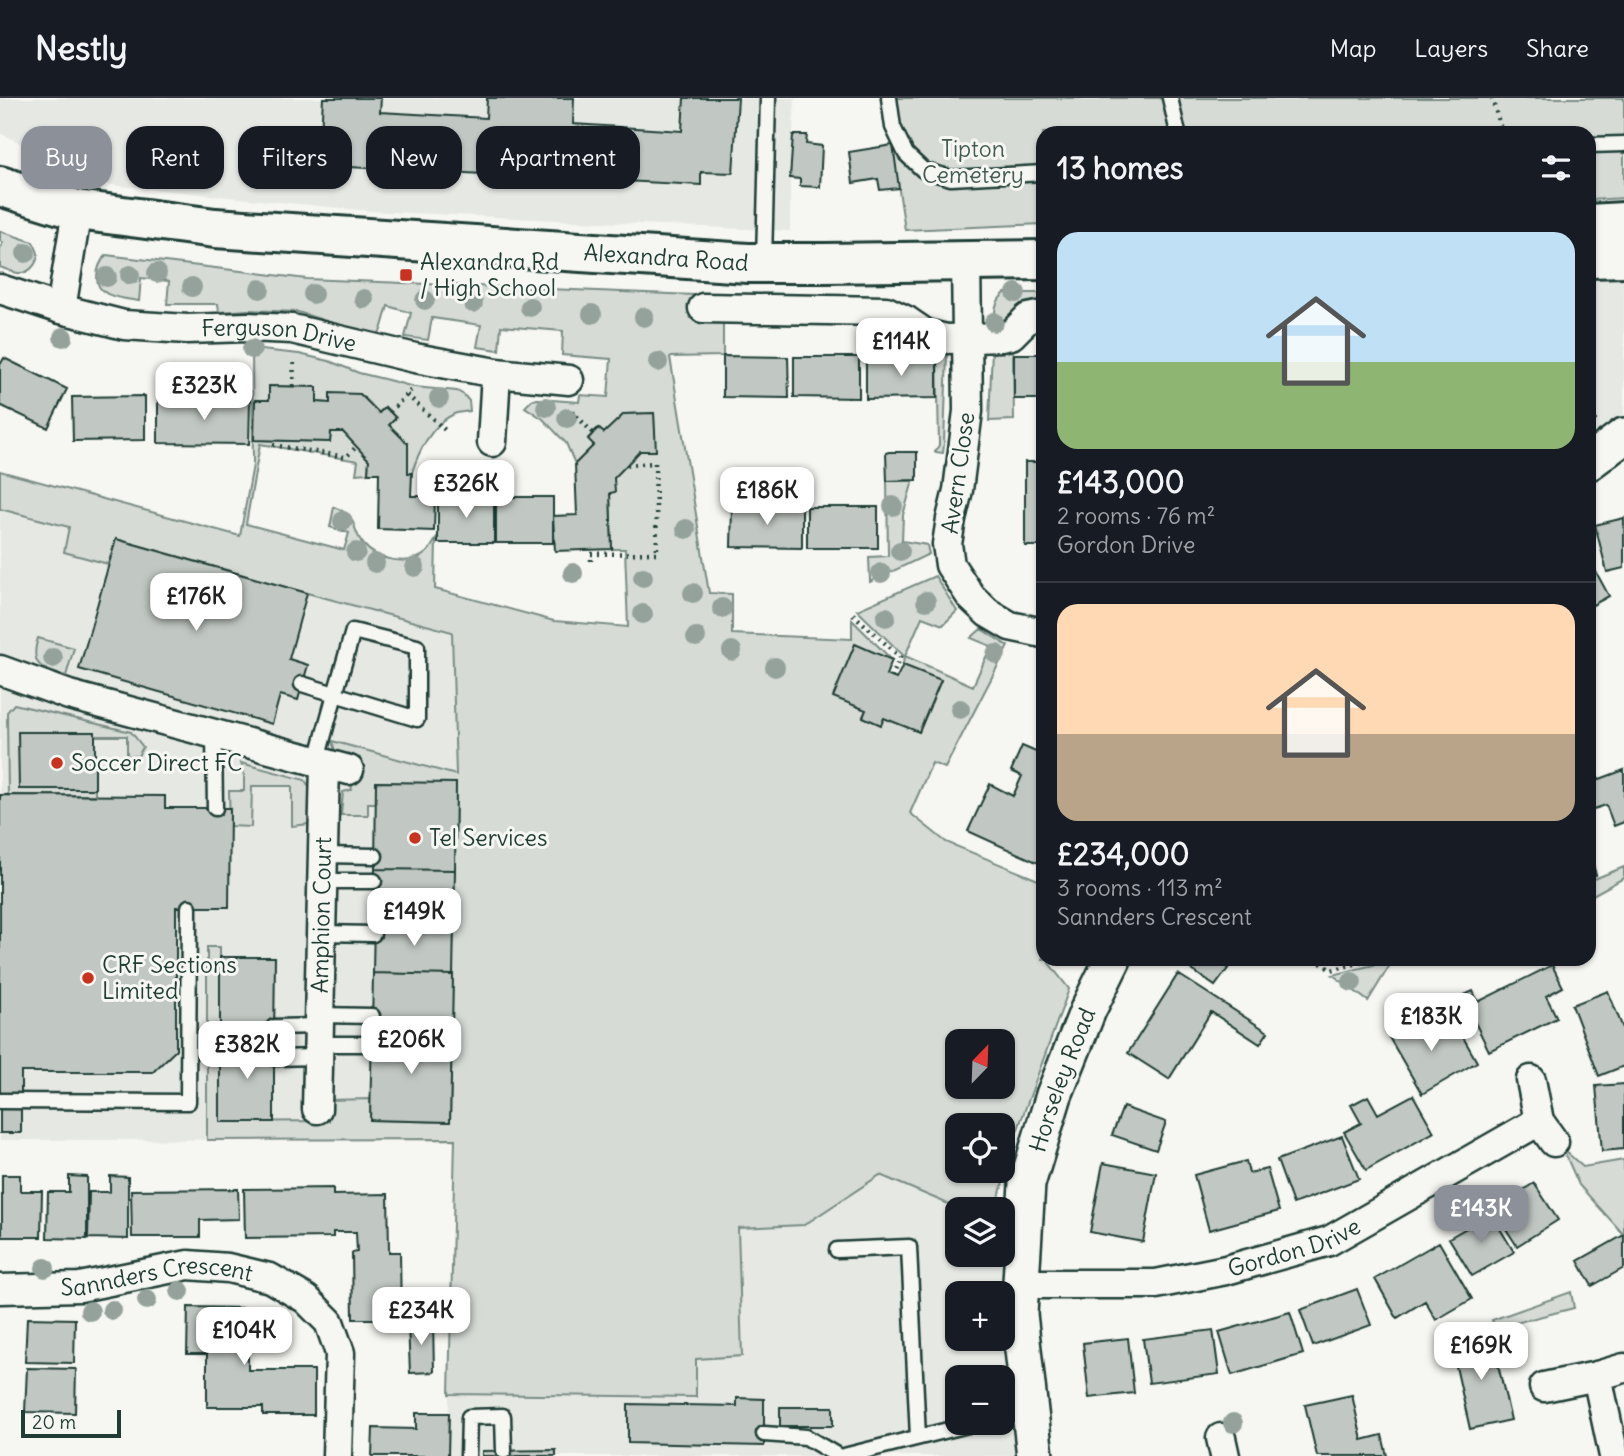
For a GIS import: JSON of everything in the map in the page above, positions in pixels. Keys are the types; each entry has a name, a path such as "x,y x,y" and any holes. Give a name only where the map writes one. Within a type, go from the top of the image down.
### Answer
{"main road":[{"name":"Alexandra Road","path":"0,186 77,210 215,228 764,263 1036,260"},
{"path":"1596,224 1624,222"},
{"path":"1596,258 1624,257"}],"street":[{"path":"61,309 77,210"},
{"path":"1596,235 1613,241 1624,240"},
{"name":"Avern Close","path":"966,260 968,411 962,466 947,544 950,565 971,597 988,613 1010,626 1036,632"},
{"name":"Ferguson Drive","path":"0,289 61,309 124,325 292,329 415,358 496,373 569,380"},
{"path":"703,308 886,311 907,320 926,334 947,339 1011,335 1028,318 1036,316"},
{"path":"492,442 496,373"},
{"path":"1596,457 1624,436"},
{"path":"1,675 330,765"},
{"name":"Amphion Court","path":"317,1109 323,868 330,765"},
{"name":"Horseley Road","path":"1035,1456 1016,1417 1027,1184 1054,1095 1088,1010 1110,966"},
{"name":"Gordon Drive","path":"1021,1284 1156,1284 1226,1270 1329,1241 1547,1131 1531,1080"},
{"name":"Sannders Crescent","path":"0,1289 80,1287 188,1265 228,1268 270,1278 306,1299 329,1322 340,1353 337,1456"},
{"path":"1544,1387 1624,1368"},
{"path":"1597,1376 1614,1456"}],"lane":[{"path":"764,263 768,98"},
{"path":"889,98 893,127 906,154 923,170 951,178 1036,173"},
{"path":"1170,98 1176,126"},
{"path":"1596,145 1624,144"},
{"path":"302,684 335,694 417,719 417,647 353,631 335,694 330,765"},
{"path":"214,734 215,808"},
{"path":"323,868 375,856"},
{"path":"323,868 374,881"},
{"path":"0,1101 188,1102 189,907"},
{"path":"321,933 373,934"},
{"path":"274,1058 319,1036 372,1016"},
{"path":"274,1027 372,1044"},
{"path":"837,1250 909,1247 918,1437"},
{"path":"468,1456 469,1417 503,1416 504,1451"},
{"path":"844,1456 945,1430"},
{"path":"764,1434 806,1437 838,1456"}],"path":[{"path":"1492,98 1500,126"},
{"path":"407,395 446,430"},
{"path":"273,444 346,457 356,446"},
{"path":"590,561 591,554 657,553 655,463 627,465"},
{"path":"853,614 900,657 892,677"},
{"path":"1324,966 1331,971 1349,966"}],"shaded area":[{"path":"0,98 795,98 790,231 369,211 151,189 224,189 224,126 126,126 126,187 112,185 112,126 21,126 21,144 0,133"},
{"path":"1624,240 1624,436 1596,457 1596,242"},
{"path":"0,471 453,594 456,783 450,1122 455,1139 0,1140"},
{"path":"880,1175 945,1203 945,1267 1015,1267 1015,1225 1025,1225 1035,1456 448,1456 449,1394 696,1396 696,1359 742,1356 738,1228 804,1225"}],"green space":[{"name":"Tipton Cemetery","path":"885,98 1624,98 1624,198 1596,200 1596,126 1036,126 1036,224 905,230"},
{"path":"0,231 33,242 38,257 29,270 18,273 0,267 3,242 0,241"},
{"path":"106,255 307,279 694,295 694,321 723,321 723,356 670,357 709,593 732,594 732,634 852,639 852,620 892,660 855,645 834,697 866,710 863,717 881,725 884,718 919,732 941,680 903,665 904,656 857,610 935,576 957,611 943,625 922,617 905,656 973,686 991,646 971,638 981,629 1008,646 945,768 932,763 910,813 946,842 1036,879 1036,966 1051,966 1069,989 1015,1137 1015,1113 945,1113 945,1183 1003,1183 999,1197 945,1197 945,1203 880,1175 804,1225 738,1228 742,1356 696,1359 696,1397 449,1394 455,1139 207,1140 207,947 220,947 220,1122 329,1121 329,1100 370,1099 371,1120 450,1122 456,784 377,782 376,803 368,803 368,815 341,815 343,792 351,790 360,758 335,751 332,741 456,775 452,632 116,539 108,564 64,552 69,527 0,509 0,471 240,536 253,465 252,349 299,354 329,361 359,373 414,387 457,391 469,401 470,411 454,414 439,424 422,448 412,473 408,473 408,444 389,425 396,418 385,407 379,413 360,394 330,394 330,403 317,402 317,387 269,386 269,400 255,401 254,440 330,442 331,432 343,432 369,460 368,473 356,474 358,461 260,444 246,524 344,550 349,533 330,527 334,507 348,515 369,550 385,558 411,560 426,553 436,539 435,589 554,621 628,627 625,549 612,549 610,493 614,478 640,451 655,451 654,413 624,414 604,433 598,428 588,438 594,445 575,464 566,443 543,419 525,407 532,400 538,399 579,402 580,395 608,397 611,359 562,355 563,331 501,326 499,350 477,347 481,325 432,318 428,340 405,337 411,313 388,306 381,330 376,337 298,312 219,312 218,304 167,304 169,281 141,278 139,301 112,296 98,284 98,271"},
{"path":"1005,293 1036,293 1036,307 1021,310 994,328 997,305"},
{"path":"937,349 947,352 943,453 935,452 939,445"},
{"path":"992,349 1013,350 1014,420 989,421"},
{"path":"887,481 913,481 903,515 902,541 927,545 929,554 870,582 869,557 888,556"},
{"path":"38,638 74,648 66,676 40,665 35,654"},
{"path":"14,704 131,732 143,747 138,756 127,756 127,736 95,736 94,732 19,732 19,789 95,789 95,795 8,795 7,712"},
{"path":"241,763 305,780 309,787 309,824 292,826 292,786 252,786 251,827 230,826 229,791 244,791"},
{"path":"1624,867 1624,878 1596,893 1596,878"},
{"path":"1369,966 1389,966 1368,1001 1333,975"},
{"path":"1563,1149 1583,1167 1624,1160 1624,1235 1579,1185"},
{"path":"1571,1292 1574,1308 1495,1328 1492,1320"}],"building":[{"path":"323,98 381,98 380,112 486,118 487,98 574,98 573,124 604,126 476,126 476,173 462,173 462,126 366,126 366,168 352,167 352,126 321,126"},
{"path":"684,98 738,98 733,173 701,172 701,185 640,182 640,128 682,131"},
{"path":"793,135 807,135 806,144 822,146 820,187 800,186 800,179 790,178"},
{"path":"893,145 899,188 880,190 878,179 853,183 849,152"},
{"path":"1014,354 1036,354 1036,399 1014,399"},
{"path":"723,356 788,357 789,398 723,397"},
{"path":"794,357 859,357 859,398 794,397"},
{"path":"866,357 937,358 937,398 866,399"},
{"path":"4,358 67,389 48,428 0,405 0,365"},
{"path":"269,386 317,387 317,402 330,403 330,393 360,394 379,413 385,407 396,418 389,425 408,444 408,473 412,473 411,496 435,496 434,531 378,529 379,473 368,473 369,460 343,432 331,432 330,442 254,440 255,400 269,400"},
{"path":"145,396 145,440 73,441 72,397"},
{"path":"158,400 250,400 249,444 158,443"},
{"path":"654,413 656,451 640,451 614,478 615,492 610,493 612,549 555,551 553,516 577,515 575,464 594,445 588,439 598,428 604,433 624,414"},
{"path":"917,452 917,480 887,481 886,453"},
{"path":"1025,462 1036,462 1036,546 1025,546"},
{"path":"438,496 494,497 494,543 438,543"},
{"path":"496,497 553,497 553,543 496,543"},
{"path":"732,507 802,507 802,548 731,547"},
{"path":"807,507 878,507 878,548 807,548"},
{"path":"1624,518 1624,568 1607,572 1596,525"},
{"path":"116,539 307,593 289,659 308,665 298,700 280,695 272,724 79,669"},
{"path":"1596,572 1609,596 1596,603"},
{"path":"855,644 892,660 886,675 896,679 903,665 941,680 919,732 884,718 881,725 863,717 866,710 833,697"},
{"name":"Soccer Direct FC","path":"18,732 95,732 95,789 19,789"},
{"path":"1022,746 1036,752 1036,862 968,831 990,784 1013,796 1022,776 1011,771"},
{"path":"1624,770 1624,822 1614,826 1606,805 1596,808 1596,780"},
{"name":"Tel Services","path":"376,782 456,783 455,870 375,869"},
{"name":"CRF Sections Limited","path":"0,795 165,796 165,808 230,808 229,907 176,907 176,1050 153,1072 21,1072 21,1133 0,1133"},
{"path":"375,869 455,870 454,922 374,920"},
{"path":"374,920 454,922 453,975 373,973"},
{"path":"220,957 275,957 274,1040 220,1039"},
{"path":"1186,966 1230,966 1215,986"},
{"path":"1550,966 1552,966 1563,987 1546,996 1557,1018 1489,1051 1462,996 1473,991 1478,1002"},
{"path":"373,973 453,975 452,1031 372,1030"},
{"path":"1178,974 1268,1032 1260,1044 1211,1012 1169,1079 1128,1053"},
{"path":"1608,991 1624,1031 1624,1066 1599,1076 1572,1005"},
{"path":"1415,1015 1428,1038 1455,1023 1477,1062 1422,1094 1386,1032"},
{"path":"372,1030 452,1031 450,1122 370,1120"},
{"path":"220,1039 274,1040 274,1122 220,1122"},
{"path":"1624,1084 1624,1149 1602,1151 1596,1086"},
{"path":"1413,1095 1434,1132 1366,1170 1344,1132 1361,1123 1351,1105 1368,1096 1378,1114"},
{"path":"1123,1107 1166,1122 1156,1150 1112,1135"},
{"path":"1342,1136 1359,1179 1293,1204 1277,1160"},
{"path":"1246,1161 1249,1173 1267,1169 1279,1211 1209,1230 1194,1175"},
{"path":"1103,1163 1156,1173 1143,1242 1090,1232"},
{"path":"2,1175 20,1175 20,1191 42,1191 41,1237 2,1237"},
{"path":"69,1176 87,1177 87,1239 47,1238 48,1192 69,1192"},
{"path":"110,1176 128,1177 128,1239 88,1238 89,1192 110,1192"},
{"path":"1534,1183 1558,1220 1517,1246 1493,1209"},
{"path":"333,1188 333,1195 388,1194 389,1252 400,1252 401,1319 353,1319 352,1253 357,1252 356,1232 333,1232 333,1237 245,1238 244,1189"},
{"path":"238,1189 239,1219 200,1220 200,1237 132,1237 131,1190"},
{"path":"1491,1214 1514,1252 1472,1276 1449,1238"},
{"path":"1624,1235 1624,1268 1592,1286 1578,1261"},
{"path":"1439,1242 1472,1299 1436,1320 1425,1301 1397,1318 1375,1279"},
{"path":"1357,1289 1371,1325 1313,1346 1300,1310"},
{"path":"188,1307 248,1308 248,1370 314,1370 314,1415 263,1415 263,1407 207,1407 207,1354 187,1354"},
{"path":"1290,1312 1303,1354 1232,1375 1219,1332"},
{"path":"27,1318 75,1319 74,1363 25,1362"},
{"path":"433,1321 434,1372 410,1373 408,1322"},
{"path":"1213,1330 1219,1374 1149,1383 1143,1339"},
{"path":"1491,1335 1511,1420 1470,1429 1451,1344"},
{"path":"1128,1338 1134,1393 1089,1398 1083,1343"},
{"path":"27,1368 76,1369 75,1413 25,1412"},
{"path":"1352,1395 1362,1440 1382,1435 1387,1456 1317,1456 1305,1405"},
{"path":"737,1398 764,1399 764,1446 628,1443 628,1404 737,1406"},
{"path":"780,1407 833,1407 833,1426 780,1426"},
{"path":"416,1413 449,1413 448,1456 372,1456 373,1428 416,1429"},
{"path":"556,1450 556,1456 482,1456 482,1451"}],"place":[{"name":"Alexandra Rd / High School","path":"406,275"},
{"name":"Soccer Direct FC","path":"57,763"},
{"name":"Tel Services","path":"415,838"},
{"name":"CRF Sections Limited","path":"88,978"}]}
